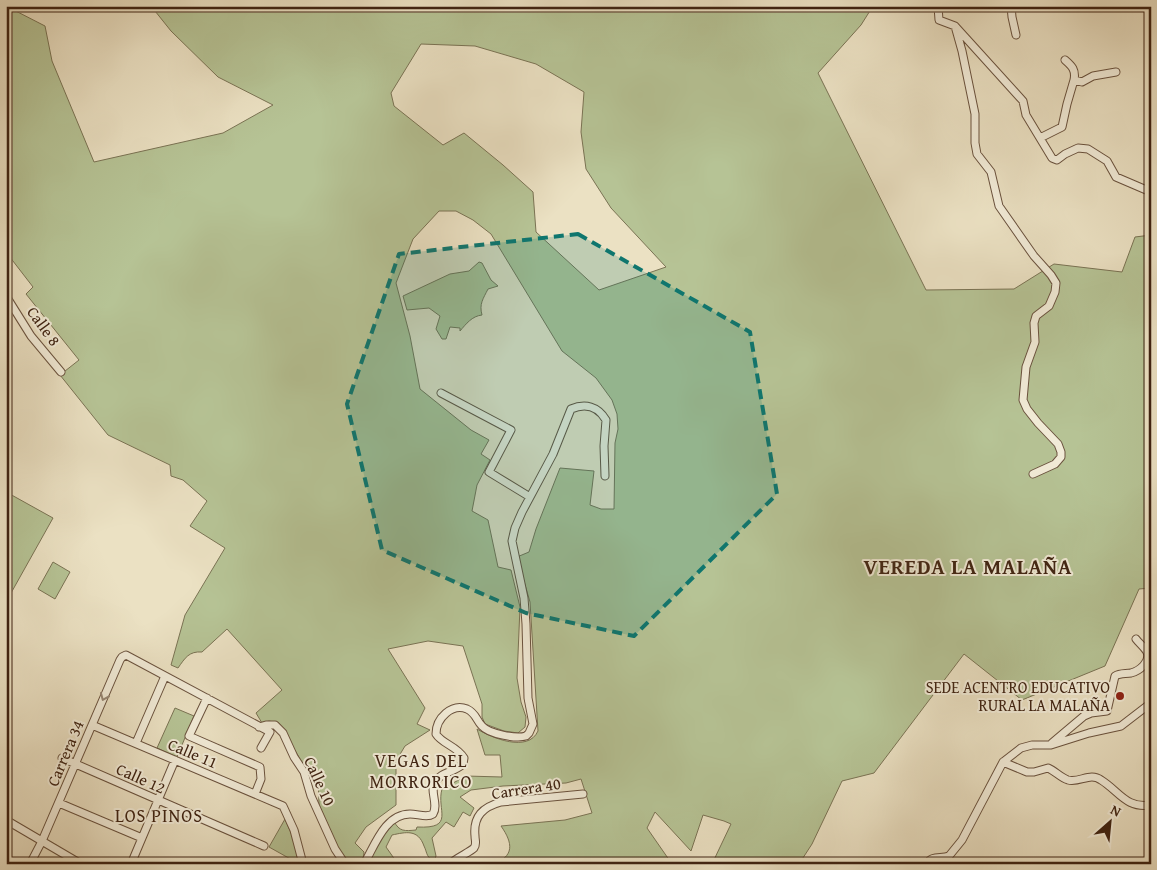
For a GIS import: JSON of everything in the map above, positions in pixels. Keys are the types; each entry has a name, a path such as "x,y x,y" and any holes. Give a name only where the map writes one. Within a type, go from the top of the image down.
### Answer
{"street":[{"path":"938,6 939,20 954,26 1023,101 1026,115 1052,158 1057,160 1078,148 1088,149 1107,161 1116,177 1151,192"},
{"path":"1011,6 1016,35"},
{"path":"954,26 962,51 975,114 976,154 991,172 999,206 1056,284 1049,306 1036,316 1034,323 1035,342 1026,367 1023,400 1027,409 1038,423 1058,444 1061,457 1055,464 1033,474"},
{"path":"1040,138 1062,127 1076,73 1065,60"},
{"path":"1074,80 1082,82 1093,76 1116,72"},
{"name":"Calle 8","path":"6,296 31,336 61,372"},
{"path":"441,393 511,430 489,472 530,496"},
{"path":"364,864 374,843 390,821 407,814 429,816 434,814 436,806 435,782 441,776 463,764 464,758 461,753 440,739 436,734 439,721 445,714 454,708 464,708 474,714 482,727 487,730 522,738 532,728 532,716 528,698 524,598 512,541 515,528 553,454 571,409 578,406 593,407 606,420 604,446 605,476"},
{"path":"1051,744 1084,716 1107,711 1115,676 1139,670 1147,658 1147,652 1136,639"},
{"name":"Calle 10","path":"126,655 270,732 261,748"},
{"name":"Carrera 34","path":"30,864 59,803 120,660 126,655"},
{"path":"136,744 165,676"},
{"path":"207,698 190,736 260,767 260,779 255,794"},
{"path":"927,864 929,860 934,858 949,856 962,840 1003,762 1022,748 1032,744 1051,744 1121,726 1147,706 1151,706"},
{"name":"Calle 10","path":"259,726 266,724 275,726 283,733 294,757 304,772 311,796 335,848 345,864"},
{"name":"Calle 11","path":"92,725 283,806 294,830 304,862"},
{"name":"Calle 12","path":"62,758 264,846"},
{"path":"131,864 175,760"},
{"path":"1003,762 1027,772 1048,768 1068,780 1079,780 1092,776 1101,779 1129,803 1139,806 1151,805"},
{"name":"Carrera 40","path":"450,864 474,848 476,844 474,824 481,812 490,805 501,802 583,794"},
{"path":"59,803 142,838"},
{"path":"6,820 79,863"}],"highlighted area":[{"path":"578,234 750,332 777,494 634,636 526,613 382,550 347,404 399,254"}],"green space":[{"path":"6,6 45,26 52,61 94,162 223,133 273,105 218,77 171,31 151,6 873,6 861,25 818,73 926,290 1014,289 1054,264 1122,272 1135,237 1151,235 1151,588 1139,589 1105,666 1022,700 964,654 874,773 842,781 812,844 799,864 712,864 731,824 703,815 691,851 655,812 647,828 672,864 492,864 505,858 510,849 508,838 501,826 565,820 592,813 581,779 566,783 503,786 471,790 460,797 474,808 470,816 463,812 454,827 446,822 432,838 435,859 432,860 429,857 415,834 407,833 392,835 386,847 398,864 368,864 379,841 394,821 400,829 409,831 416,830 417,827 437,825 442,817 442,789 466,776 502,777 500,755 485,755 477,729 509,742 526,741 533,738 538,731 530,602 517,557 529,552 560,468 594,471 590,505 601,509 614,509 615,443 618,429 617,414 612,400 596,378 562,351 491,234 473,220 456,211 439,211 413,239 396,283 410,336 420,389 471,430 489,440 481,454 490,460 477,485 472,511 488,520 498,567 511,570 520,607 517,678 526,717 525,727 518,733 504,731 485,724 482,717 482,704 463,646 428,641 388,649 425,708 417,724 430,730 405,746 396,761 396,805 366,827 355,843 364,852 363,862 360,864 348,864 338,848 319,805 318,775 307,771 279,723 269,721 262,723 256,713 282,690 227,629 202,652 188,656 178,668 171,665 185,615 225,548 190,526 207,501 183,480 171,476 170,465 108,435 60,375 79,360 26,294 33,287 6,252","holes":["421,44 475,46 536,64 584,92 581,132 586,169 611,208 666,267 599,290 536,232 533,192 503,165 464,133 443,145 394,106 391,93"]},
{"path":"479,262 482,263 491,280 498,286 488,289 481,305 482,315 472,319 460,331 460,328 450,327 446,339 442,339 436,329 440,316 429,308 407,310 403,296 450,274 469,271"},
{"path":"8,493 53,518 6,602 6,497"},
{"path":"53,562 70,572 55,599 38,589"},
{"path":"175,708 194,716 177,757 157,748"},
{"path":"285,819 301,864 293,864 294,861 269,847"}],"place":[{"name":"SEDE ACENTRO EDUCATIVO RURAL LA MALAÑA","path":"1120,696"}],"district":[{"name":"VEREDA LA MALAÑA","path":"968,567"},
{"name":"VEGAS DEL MORRORICO","path":"421,771"},
{"name":"LOS PINOS","path":"159,816"}]}
